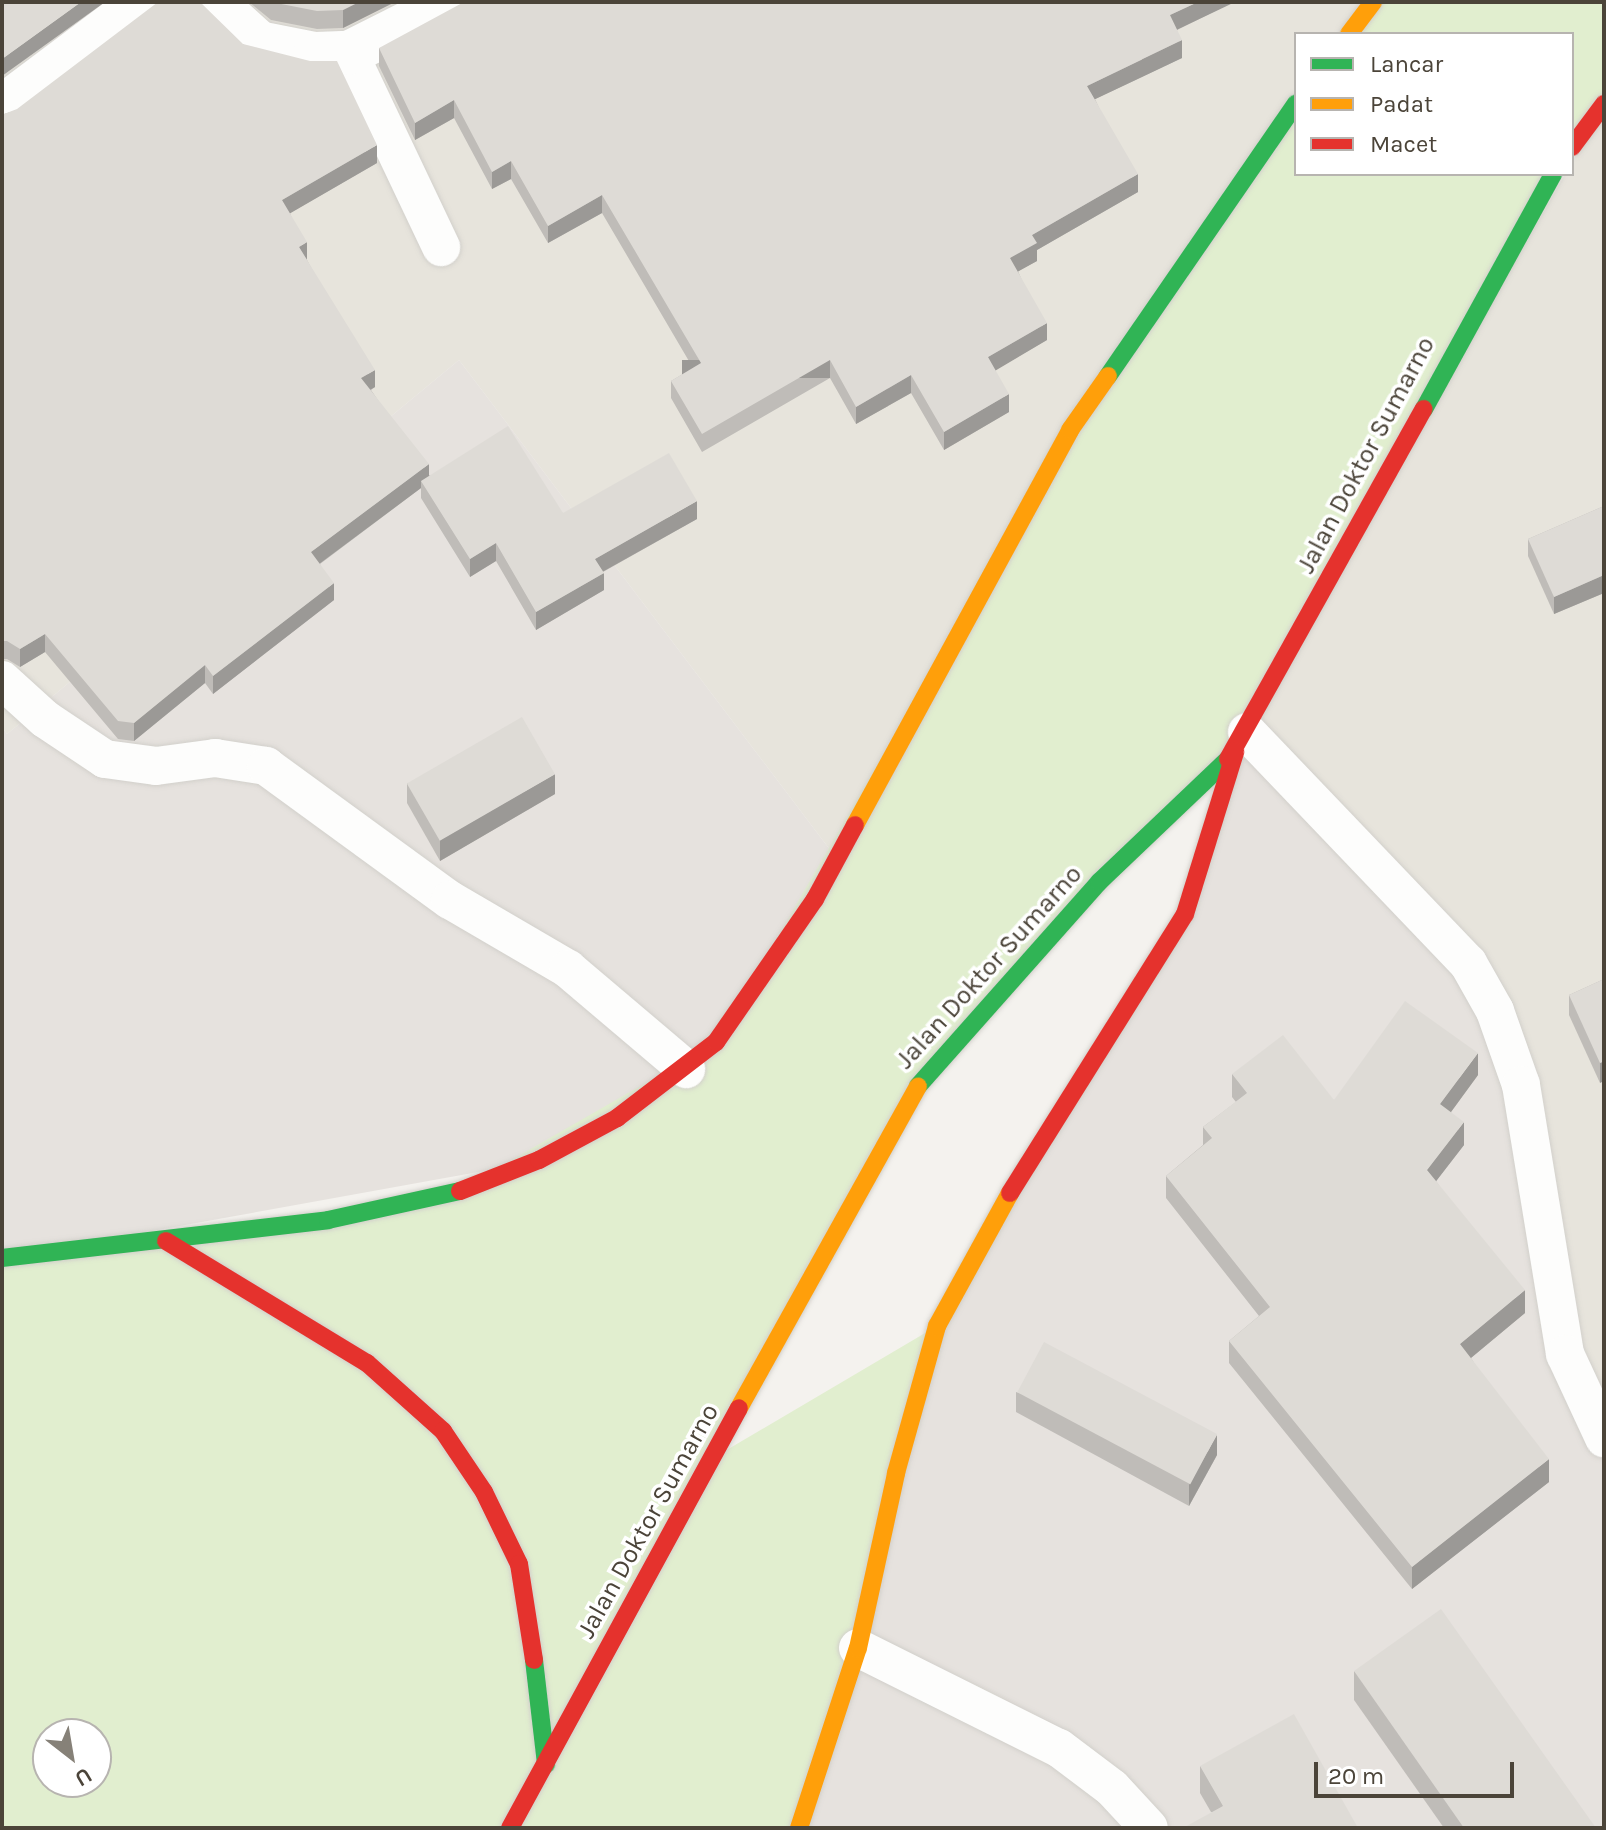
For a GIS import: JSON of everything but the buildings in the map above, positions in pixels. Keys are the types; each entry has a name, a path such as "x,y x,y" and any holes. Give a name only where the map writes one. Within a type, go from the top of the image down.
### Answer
{"main road":[{"path":"1350,32 1373,2"},
{"path":"1574,144 1604,104"},
{"path":"2,1258 328,1220 452,1194 580,1138 686,1069 716,1042 815,899 1070,430 1294,106"},
{"name":"Jalan Doktor Sumarno","path":"510,1828 908,1097 1099,882 1241,742 1552,176"},
{"path":"803,1826 858,1648 896,1473 937,1326 1021,1172 1185,914 1241,742"},
{"path":"166,1241 367,1363 443,1431 484,1492 519,1564 542,1707 546,1764"}],"street":[{"path":"2,107 142,2"},
{"path":"214,2 259,43 286,51 349,53 450,2"}],"lane":[{"path":"349,53 441,247"},
{"path":"2,680 55,726 105,759 156,766 215,758 266,766 439,893 568,969 686,1069"},
{"path":"1241,742 1468,963 1495,1011 1521,1085 1565,1354 1604,1438"},
{"path":"858,1648 1059,1748 1112,1788 1149,1828"}],"shaded area":[{"path":"2,2 1369,2 1348,32 1294,32 1294,108 837,859 459,360 7,734 2,727"},
{"path":"1604,106 1604,1426 1247,732 1564,176 1574,176 1574,159"},
{"path":"459,360 837,859 716,1042 534,1162 2,1258 2,727 7,734"},
{"path":"1247,732 1468,963 1545,1244 1604,1426 1604,1828 808,1828 937,1326 1185,914"}],"green space":[{"path":"1373,2 1604,2 1604,105 1574,146 1574,32 1350,32"},
{"path":"1294,109 1294,176 1553,176 1247,732 908,1097 713,1458 937,1326 799,1828 2,1828 2,1260 452,1194 717,1042 1070,430"}],"traffic: fast":[{"path":"1108,376 1294,106"},
{"path":"1424,409 1552,176"},
{"path":"918,1086 1099,882 1228,759"},
{"path":"2,1258 328,1220 460,1191"},
{"path":"534,1660 546,1764"}],"traffic: slow":[{"path":"1350,32 1373,2"},
{"path":"855,825 1070,430 1108,376"},
{"path":"739,1408 918,1086"},
{"path":"799,1828 858,1648 896,1473 937,1326 1010,1193"}],"traffic: jam":[{"path":"1574,144 1604,104"},
{"path":"1228,759 1424,409"},
{"path":"1010,1193 1185,914 1235,752"},
{"path":"460,1191 539,1160 617,1118 716,1042 815,899 855,825"},
{"path":"166,1241 367,1363 443,1431 484,1492 519,1564 534,1660"},
{"path":"510,1828 739,1408"}]}
